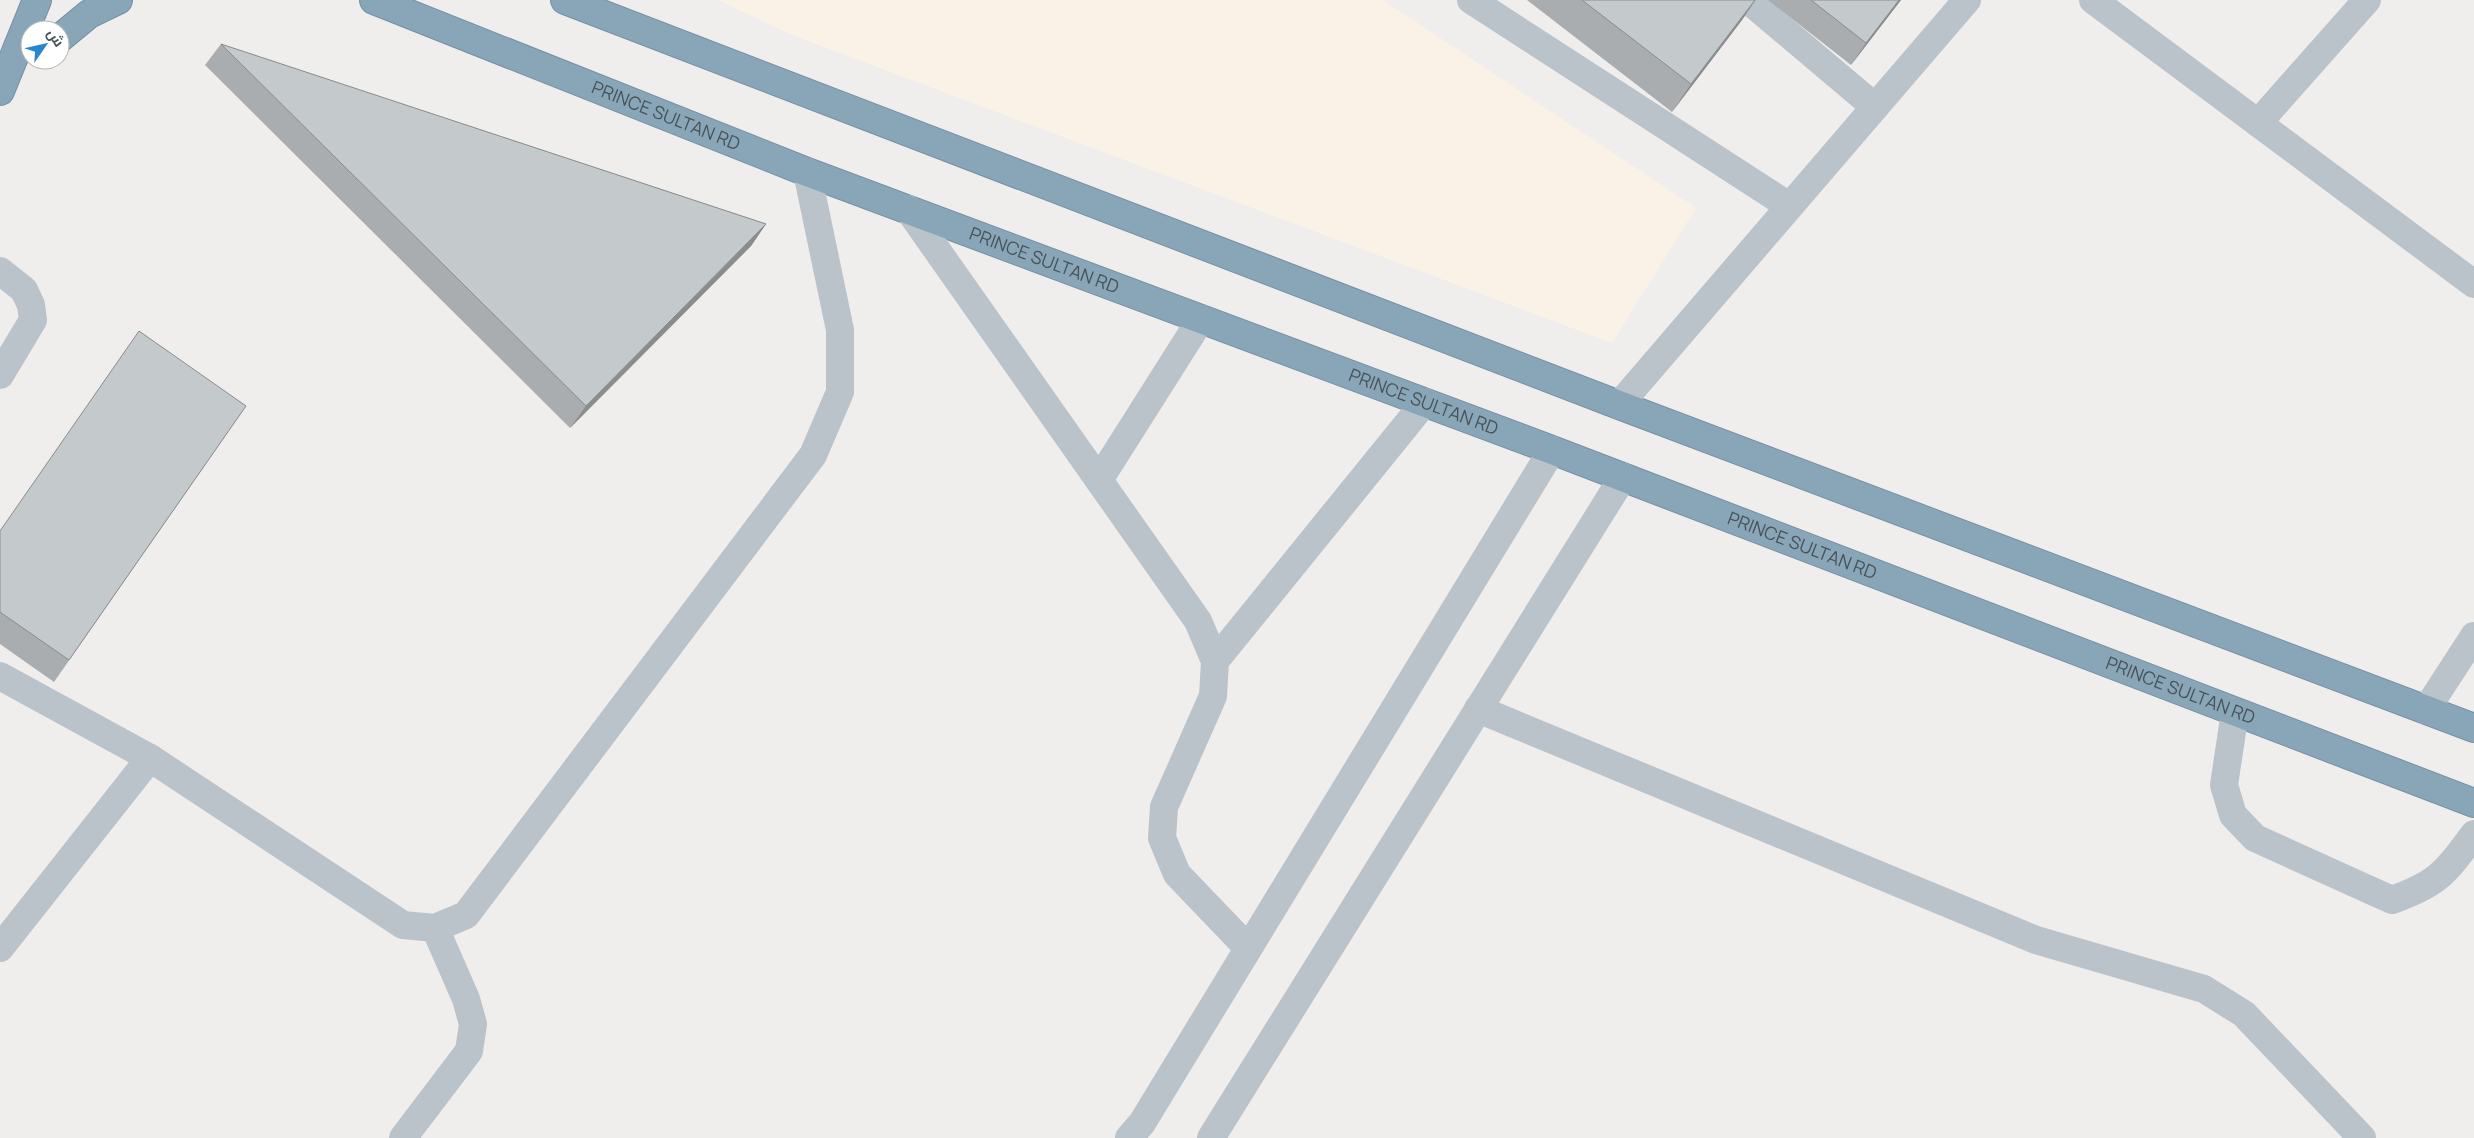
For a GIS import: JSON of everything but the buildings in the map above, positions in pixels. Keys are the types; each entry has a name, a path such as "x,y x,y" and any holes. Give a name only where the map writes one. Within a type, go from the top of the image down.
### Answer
{"highway":[{"path":"0,91 37,0"},
{"path":"70,30 90,14 118,0"},
{"name":"PRINCE SULTAN RD","path":"374,0 807,172 1552,450 2474,803"},
{"path":"565,0 1619,404 2474,728"},
{"path":"0,108 26,70"}],"street":[{"path":"1471,0 1789,206"},
{"path":"1748,0 1875,107"},
{"path":"1619,404 1967,0"},
{"path":"2093,0 2474,284"},
{"path":"2258,124 2367,0"},
{"path":"0,676 150,758 403,925 435,928 466,915 813,455 840,392 840,330 807,172"},
{"path":"908,210 1198,621 1215,660 1213,696 1164,806 1162,838 1177,874 1248,948"},
{"path":"0,271 24,290 31,305 33,320 0,375"},
{"path":"1099,480 1201,319"},
{"path":"1215,660 1425,402"},
{"path":"1129,1138 1142,1124 1552,450"},
{"path":"1211,1138 1622,477"},
{"path":"2426,710 2474,636"},
{"path":"1478,709 2036,940 2204,989 2244,1014 2348,1133"},
{"path":"2235,712 2224,785 2234,815 2255,838 2392,900 2421,889 2445,873 2474,834"},
{"path":"0,948 150,758"},
{"path":"403,1138 469,1051 473,1024 466,1000 435,928"}],"shaded area":[{"path":"718,0 1383,0 1696,208 1612,343 792,35"}]}
